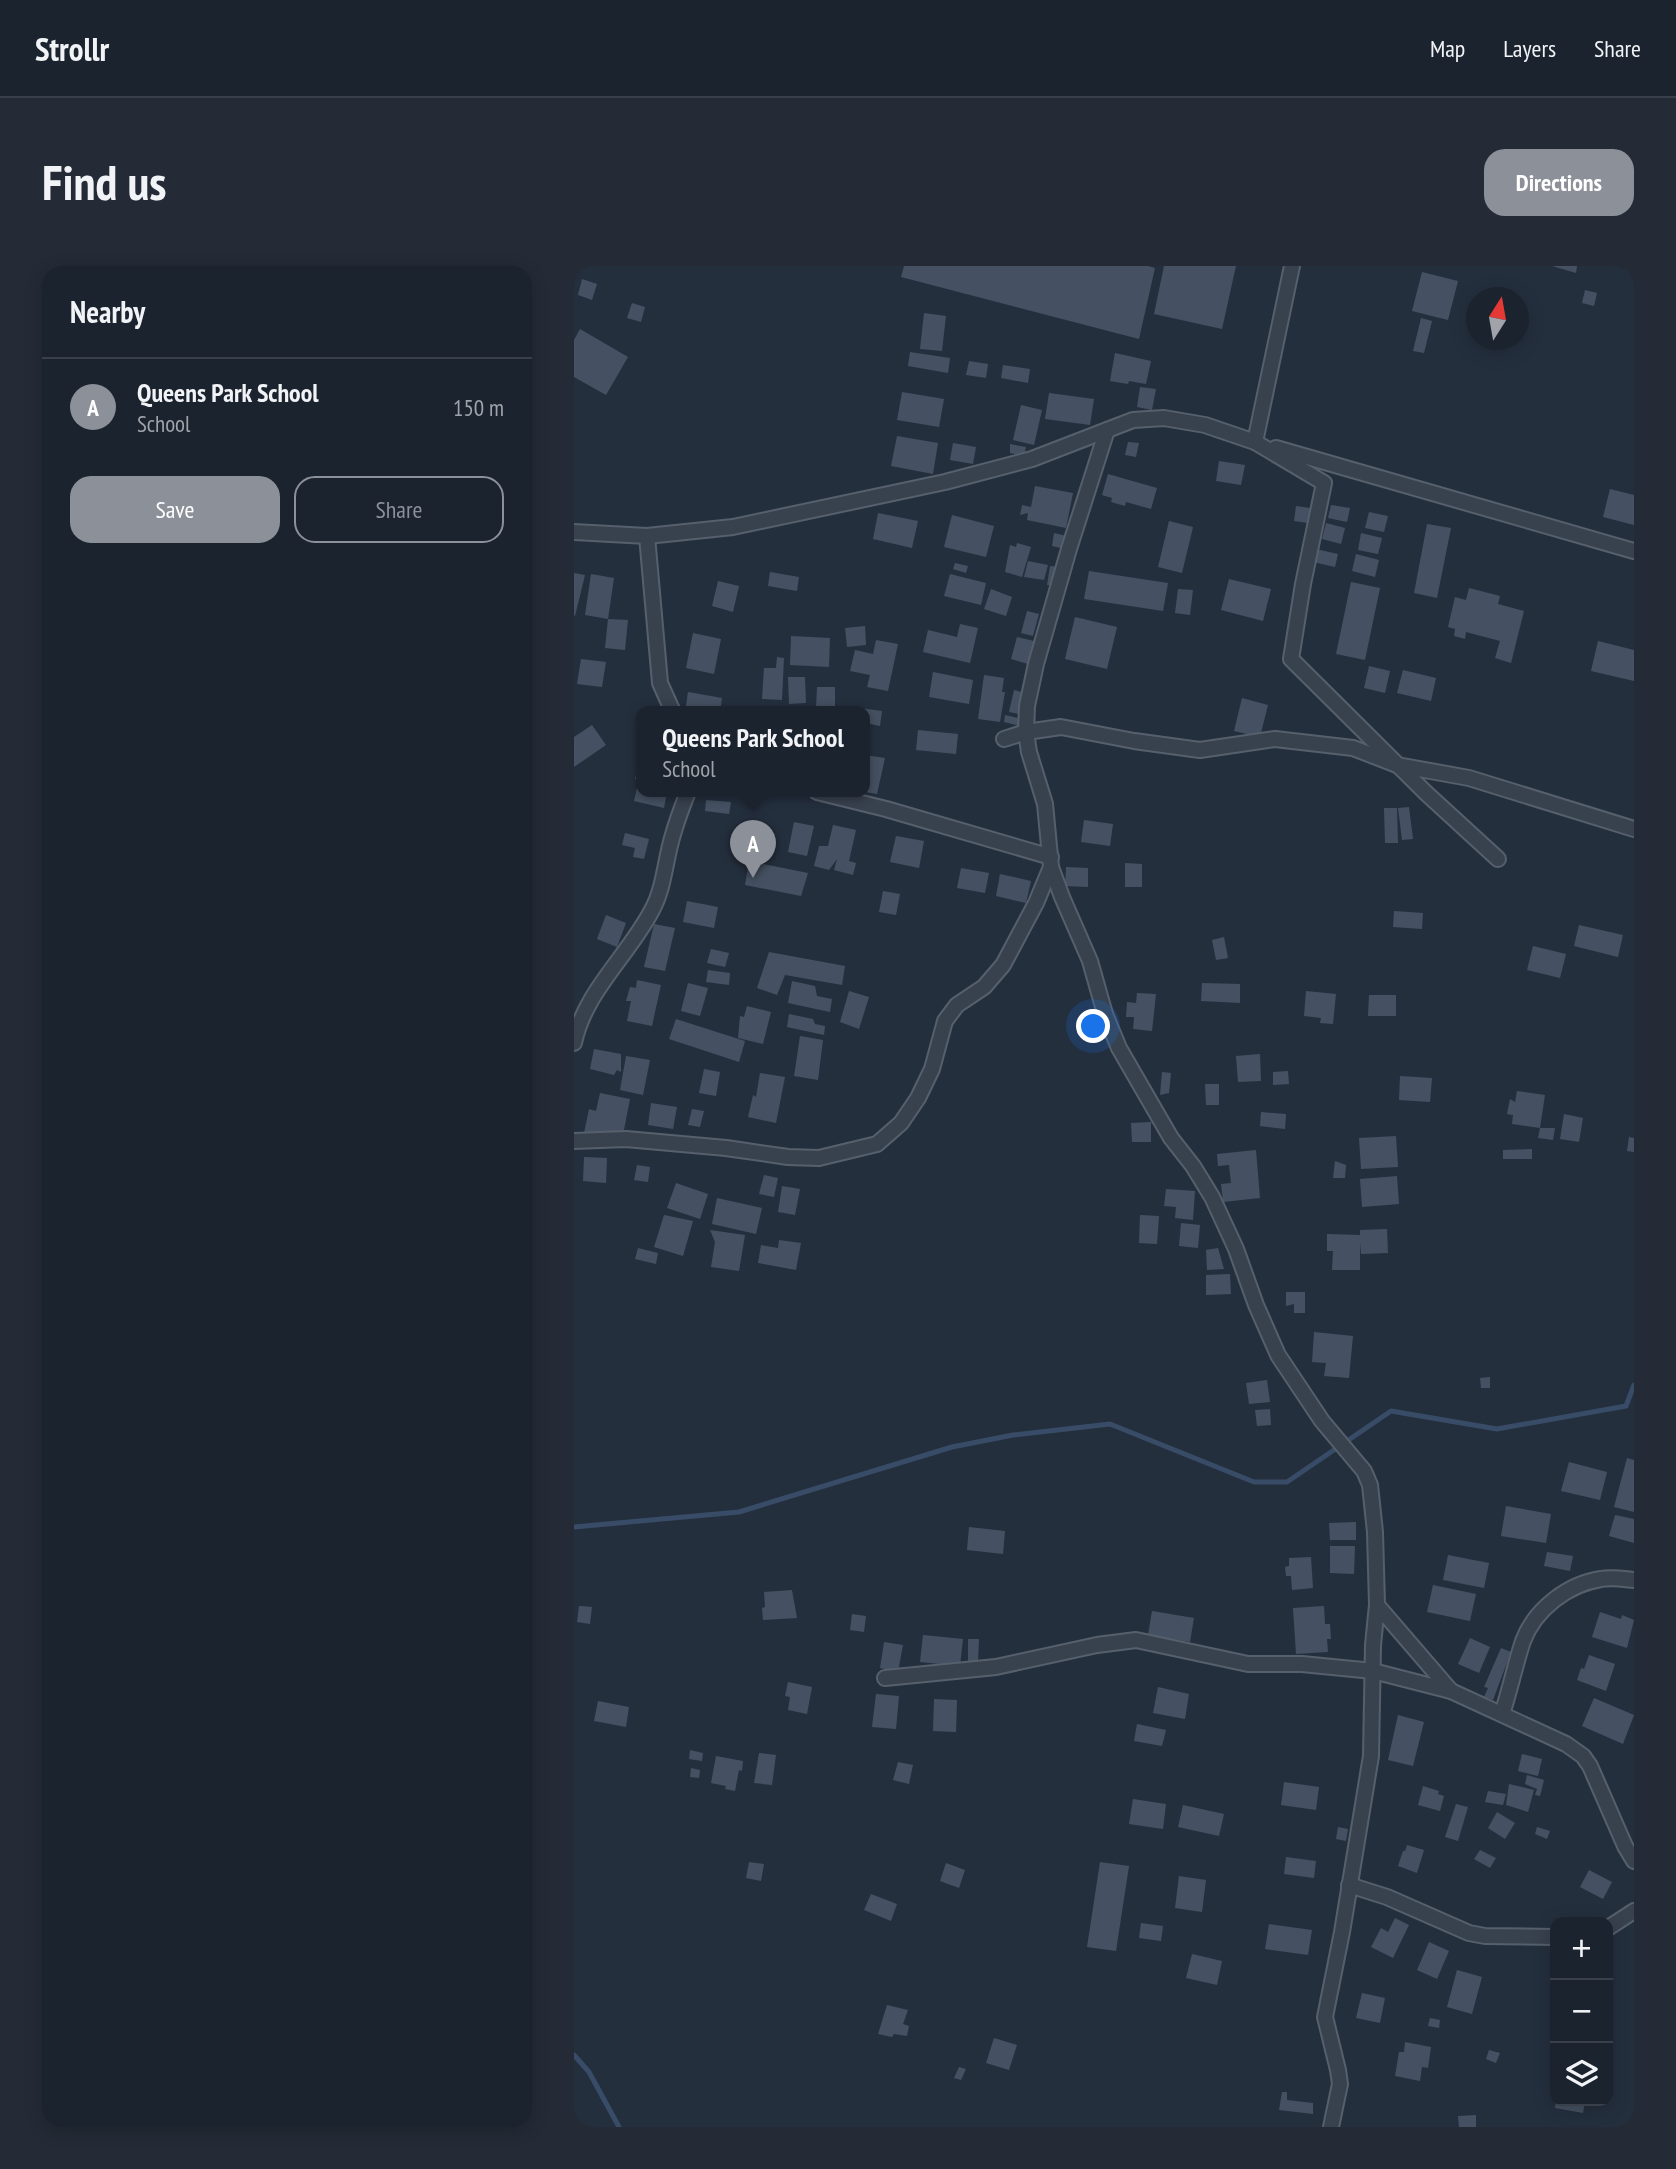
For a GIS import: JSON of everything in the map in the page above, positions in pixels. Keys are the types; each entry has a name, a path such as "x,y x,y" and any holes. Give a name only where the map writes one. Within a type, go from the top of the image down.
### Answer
{"street":[{"path":"1255,442 1292,266"},
{"path":"574,531 647,536 733,527 945,482 1032,459 1133,420 1164,418 1205,425 1255,442 1634,551"},
{"path":"1107,430 1069,549 1036,664 1027,706 1026,732 1045,804 1051,862 1062,897 1090,961 1105,1014 1119,1048 1171,1138 1212,1197 1236,1249 1278,1355 1322,1421 1364,1471 1373,1501 1377,1605 1373,1645 1371,1756 1325,2017 1340,2084 1331,2127"},
{"path":"1255,442 1324,483 1291,659 1397,765 1499,859"},
{"path":"647,536 660,683 670,706"},
{"path":"1003,739 1026,732 1061,727 1200,750 1275,739 1353,748 1397,765 1469,778 1634,829"},
{"path":"574,1043 578,1024 595,991 653,909 686,797"},
{"path":"837,797 886,809 1051,862"},
{"path":"574,1141 626,1139 819,1158 877,1144 901,1123 918,1098 932,1069 945,1021 957,1005 984,987 1003,965 1036,903 1051,862"},
{"path":"1502,1714 1524,1640 1540,1611 1570,1589 1585,1583 1603,1578 1634,1580"},
{"path":"1377,1605 1451,1691"},
{"path":"885,1678 996,1667 1097,1645 1136,1640 1248,1664 1302,1664 1373,1671 1451,1691 1566,1744 1583,1756 1634,1861"},
{"path":"1349,1885 1387,1897 1469,1933 1485,1936 1550,1937"},
{"path":"1613,1925 1634,1911"}],"building":[{"path":"904,266 1155,268 1139,339 901,277"},
{"path":"1164,266 1236,266 1222,329 1154,314"},
{"path":"1552,266 1577,266 1576,273"},
{"path":"1422,272 1458,281 1448,320 1412,311"},
{"path":"582,279 597,284 592,300 578,295"},
{"path":"1585,290 1597,293 1594,306 1582,303"},
{"path":"632,303 645,307 641,322 627,318"},
{"path":"924,313 946,316 942,351 920,349"},
{"path":"1421,318 1432,321 1424,353 1413,351"},
{"path":"580,329 628,357 606,395 574,377 574,340"},
{"path":"910,352 950,358 948,373 908,366"},
{"path":"1115,353 1151,361 1146,384 1110,381"},
{"path":"969,361 988,364 986,378 966,375"},
{"path":"1003,365 1030,369 1028,383 1001,378"},
{"path":"1140,387 1156,389 1152,410 1137,407"},
{"path":"902,392 944,399 939,427 897,420"},
{"path":"1049,393 1094,399 1090,425 1045,419"},
{"path":"1021,405 1042,410 1034,445 1013,440"},
{"path":"897,436 938,443 933,474 891,466"},
{"path":"1128,442 1139,443 1136,457 1125,455"},
{"path":"953,443 976,447 973,464 950,460"},
{"path":"1010,444 1026,447 1024,456 1010,453"},
{"path":"1219,461 1245,465 1241,485 1216,481"},
{"path":"1108,474 1157,488 1151,509 1126,502 1125,506 1111,502 1112,498 1102,495"},
{"path":"1035,486 1073,493 1066,528 1027,520 1028,513 1020,515 1022,505 1031,507"},
{"path":"1610,489 1634,495 1634,525 1603,517"},
{"path":"1331,505 1350,508 1347,522 1328,518"},
{"path":"1296,506 1310,508 1308,523 1294,521"},
{"path":"1369,512 1388,516 1384,532 1365,528"},
{"path":"878,513 918,521 912,548 873,539"},
{"path":"952,515 994,526 986,557 944,547"},
{"path":"1169,521 1193,527 1182,573 1158,567"},
{"path":"1326,523 1345,528 1341,544 1322,539"},
{"path":"1427,524 1451,528 1437,598 1414,593"},
{"path":"1054,533 1067,536 1065,549 1052,546"},
{"path":"1361,533 1382,538 1378,554 1358,550"},
{"path":"1017,543 1031,547 1022,577 1005,572 1010,545 1016,547"},
{"path":"1316,549 1338,554 1335,567 1313,562"},
{"path":"1356,554 1379,560 1375,577 1352,571"},
{"path":"1028,561 1048,565 1044,580 1024,577"},
{"path":"955,563 968,566 966,573 953,569"},
{"path":"1050,566 1060,567 1057,586 1047,585"},
{"path":"1089,571 1168,583 1163,611 1084,599"},
{"path":"770,572 799,577 797,591 768,586"},
{"path":"574,573 585,575 575,616 574,615"},
{"path":"591,574 614,578 608,619 585,615"},
{"path":"950,574 986,583 981,605 944,596"},
{"path":"1229,579 1271,589 1263,621 1221,610"},
{"path":"718,581 739,586 733,612 712,606"},
{"path":"1351,582 1380,588 1365,660 1336,654"},
{"path":"1469,588 1500,596 1498,604 1524,611 1511,663 1495,658 1500,641 1466,632 1465,639 1454,636 1455,629 1448,627 1455,597 1466,600"},
{"path":"991,589 1012,597 1006,616 984,609"},
{"path":"1178,589 1193,590 1190,615 1175,613"},
{"path":"1027,611 1039,614 1033,636 1021,633"},
{"path":"1075,617 1117,627 1107,669 1065,659"},
{"path":"608,619 628,620 625,650 605,648"},
{"path":"960,624 978,628 970,663 923,652 928,630 957,637"},
{"path":"865,626 866,645 847,647 845,628"},
{"path":"693,633 721,639 714,674 686,668"},
{"path":"791,636 830,638 829,667 790,665"},
{"path":"1017,637 1034,641 1028,664 1011,659"},
{"path":"876,640 898,644 888,691 867,687 870,675 850,671 855,650 873,654"},
{"path":"1598,641 1634,650 1634,681 1591,671"},
{"path":"777,657 784,658 782,700 762,699 764,668 776,668"},
{"path":"581,659 606,662 602,687 577,684"},
{"path":"1369,666 1390,671 1385,693 1364,688"},
{"path":"1403,670 1436,678 1431,701 1397,693"},
{"path":"933,672 973,680 969,704 929,697"},
{"path":"984,675 1004,678 1002,692 1005,692 1000,722 978,719"},
{"path":"788,677 805,677 806,703 789,704"},
{"path":"817,687 835,687 835,706 816,706"},
{"path":"1014,690 1025,693 1020,714 1009,712"},
{"path":"688,692 722,698 721,706 686,706"},
{"path":"1242,698 1268,705 1260,737 1234,731"},
{"path":"870,709 882,711 880,726 870,724"},
{"path":"1005,715 1022,719 1020,726 1004,722"},
{"path":"592,725 606,745 574,767 574,737"},
{"path":"918,730 958,734 956,754 916,750"},
{"path":"870,756 885,758 877,794 870,793"},
{"path":"636,792 636,797 666,797 664,808 634,801"},
{"path":"706,800 731,802 729,814 705,811"},
{"path":"1409,807 1413,839 1402,840 1398,808"},
{"path":"1384,808 1397,808 1398,843 1385,843"},
{"path":"1084,820 1113,824 1110,846 1081,842"},
{"path":"794,822 814,826 807,856 788,852"},
{"path":"833,825 856,830 849,861 856,863 853,875 834,870 837,859 829,870 814,866 819,846 828,846"},
{"path":"625,833 649,839 644,859 633,857 635,848 622,845"},
{"path":"896,836 924,841 919,868 890,862"},
{"path":"749,861 808,873 801,896 745,885"},
{"path":"1125,863 1142,864 1142,887 1125,887"},
{"path":"1066,867 1088,868 1088,887 1065,886"},
{"path":"961,868 989,873 985,893 957,888"},
{"path":"1000,874 1031,881 1026,903 996,896"},
{"path":"883,891 900,894 896,915 879,912"},
{"path":"687,901 718,907 714,928 683,922"},
{"path":"1394,911 1423,913 1422,929 1393,927"},
{"path":"606,915 626,923 617,947 597,939"},
{"path":"654,924 675,928 665,971 644,967"},
{"path":"1579,925 1623,935 1618,957 1574,946"},
{"path":"1224,937 1228,958 1216,960 1212,940"},
{"path":"1533,946 1566,954 1560,978 1527,970"},
{"path":"711,949 729,953 725,967 707,963"},
{"path":"769,952 845,966 842,985 785,975 777,995 757,988"},
{"path":"708,970 730,973 729,985 706,982"},
{"path":"637,980 661,985 652,1026 627,1021 631,1001 626,1001 630,987 636,988"},
{"path":"792,981 815,986 817,996 832,999 830,1012 788,1003"},
{"path":"688,983 708,988 700,1016 681,1011"},
{"path":"1202,983 1240,984 1240,1003 1201,1001"},
{"path":"849,991 869,997 859,1029 840,1022"},
{"path":"1306,991 1336,994 1333,1024 1320,1023 1321,1018 1304,1016"},
{"path":"1137,993 1156,994 1152,1031 1133,1029 1134,1017 1126,1017 1127,1002 1136,1003"},
{"path":"1369,995 1396,995 1396,1016 1368,1016"},
{"path":"747,1006 771,1012 763,1044 738,1038 740,1016 744,1017"},
{"path":"789,1014 813,1019 815,1024 825,1026 824,1035 787,1027"},
{"path":"676,1019 745,1041 739,1062 669,1039"},
{"path":"800,1036 823,1040 818,1080 794,1076"},
{"path":"594,1049 621,1054 621,1072 617,1070 614,1075 590,1069"},
{"path":"1260,1054 1261,1081 1238,1082 1236,1056"},
{"path":"626,1056 650,1060 643,1095 620,1090"},
{"path":"704,1069 720,1072 716,1096 699,1093"},
{"path":"1288,1071 1289,1084 1273,1085 1273,1072"},
{"path":"1162,1072 1171,1073 1169,1093 1160,1095"},
{"path":"760,1073 785,1077 776,1123 748,1117 753,1095 756,1097"},
{"path":"1400,1076 1432,1078 1430,1102 1399,1100"},
{"path":"1205,1084 1219,1084 1219,1105 1206,1105"},
{"path":"1517,1091 1545,1095 1540,1128 1512,1124 1513,1115 1507,1114 1510,1099 1515,1102"},
{"path":"600,1093 630,1099 622,1140 584,1133 589,1109 596,1111"},
{"path":"651,1103 677,1107 673,1129 648,1125"},
{"path":"692,1109 704,1111 700,1127 688,1125"},
{"path":"1261,1112 1286,1114 1285,1129 1260,1126"},
{"path":"1564,1114 1583,1118 1579,1142 1560,1139"},
{"path":"1151,1122 1151,1142 1132,1142 1131,1123"},
{"path":"1540,1128 1555,1128 1553,1140 1538,1138"},
{"path":"1396,1136 1398,1167 1361,1169 1359,1138"},
{"path":"1629,1137 1634,1138 1634,1152 1627,1151"},
{"path":"1532,1149 1532,1159 1503,1159 1503,1150"},
{"path":"1256,1150 1260,1198 1223,1202 1221,1184 1231,1183 1229,1165 1218,1166 1217,1154"},
{"path":"584,1157 607,1158 606,1183 583,1181"},
{"path":"1335,1161 1346,1165 1345,1178 1333,1178"},
{"path":"637,1165 650,1167 648,1182 634,1180"},
{"path":"764,1175 778,1178 774,1197 759,1194"},
{"path":"1397,1176 1399,1204 1362,1207 1360,1179"},
{"path":"676,1183 708,1194 700,1219 667,1208"},
{"path":"782,1186 800,1189 795,1215 778,1212"},
{"path":"1166,1189 1195,1191 1193,1220 1175,1218 1176,1207 1164,1206"},
{"path":"717,1198 762,1208 756,1234 712,1224"},
{"path":"664,1215 693,1221 683,1256 654,1247"},
{"path":"1140,1215 1159,1216 1157,1244 1139,1243"},
{"path":"1181,1223 1200,1225 1198,1248 1179,1246"},
{"path":"1387,1229 1388,1253 1361,1254 1360,1243 1360,1270 1332,1270 1333,1251 1327,1251 1327,1234 1360,1235 1360,1230"},
{"path":"710,1230 745,1235 739,1271 711,1267 715,1242"},
{"path":"779,1240 801,1243 796,1270 758,1263 761,1245 778,1248"},
{"path":"638,1248 658,1253 656,1264 635,1259"},
{"path":"1218,1248 1224,1269 1207,1270 1206,1250"},
{"path":"1230,1274 1231,1294 1206,1295 1206,1275"},
{"path":"1286,1292 1305,1292 1305,1313 1294,1313 1294,1304 1286,1306"},
{"path":"1314,1332 1353,1336 1349,1378 1324,1376 1326,1363 1312,1362"},
{"path":"1490,1377 1490,1388 1481,1388 1480,1378"},
{"path":"1267,1380 1270,1402 1249,1404 1246,1383"},
{"path":"1270,1409 1271,1425 1257,1426 1255,1410"},
{"path":"1627,1458 1634,1460 1634,1512 1614,1507"},
{"path":"1569,1462 1607,1472 1600,1500 1561,1491"},
{"path":"1506,1506 1551,1514 1546,1543 1501,1536"},
{"path":"1615,1515 1634,1519 1634,1543 1609,1536"},
{"path":"1356,1522 1356,1540 1330,1540 1329,1523"},
{"path":"969,1527 1005,1531 1003,1554 967,1550"},
{"path":"1330,1546 1355,1546 1354,1574 1330,1573"},
{"path":"1547,1552 1573,1556 1570,1571 1544,1566"},
{"path":"1448,1555 1489,1563 1484,1588 1443,1580"},
{"path":"1311,1557 1313,1588 1292,1590 1291,1576 1286,1576 1285,1567 1289,1566 1289,1558"},
{"path":"1433,1585 1476,1594 1470,1621 1427,1612"},
{"path":"792,1590 797,1618 763,1620 764,1592"},
{"path":"579,1606 592,1607 590,1624 577,1622"},
{"path":"1324,1606 1325,1624 1330,1624 1328,1652 1296,1654 1293,1608"},
{"path":"1152,1611 1194,1618 1190,1642 1148,1635"},
{"path":"1600,1612 1621,1619 1622,1615 1634,1620 1627,1648 1592,1637"},
{"path":"852,1614 866,1616 864,1632 850,1630"},
{"path":"923,1635 963,1639 960,1666 920,1662"},
{"path":"1470,1638 1490,1647 1479,1673 1458,1664"},
{"path":"968,1639 979,1639 978,1662 968,1662"},
{"path":"884,1642 903,1645 898,1672 880,1668"},
{"path":"1501,1648 1511,1652 1493,1700 1484,1697 1488,1688 1484,1687"},
{"path":"1589,1655 1615,1664 1606,1691 1577,1680"},
{"path":"788,1682 812,1687 807,1714 788,1710 790,1697 785,1696"},
{"path":"1158,1687 1189,1694 1185,1719 1153,1713"},
{"path":"876,1694 899,1696 896,1729 872,1727"},
{"path":"1594,1698 1634,1715 1623,1744 1582,1726"},
{"path":"934,1699 957,1700 956,1732 933,1731"},
{"path":"598,1701 629,1707 626,1727 594,1721"},
{"path":"1398,1715 1424,1722 1413,1766 1388,1760"},
{"path":"1137,1724 1166,1730 1162,1746 1134,1741"},
{"path":"690,1750 703,1753 702,1761 689,1759"},
{"path":"759,1753 776,1755 772,1785 754,1783"},
{"path":"1522,1754 1542,1759 1538,1776 1518,1771"},
{"path":"716,1756 743,1761 735,1791 711,1783"},
{"path":"898,1762 913,1765 909,1784 893,1780"},
{"path":"691,1768 700,1770 699,1778 690,1777"},
{"path":"1527,1775 1544,1780 1540,1796 1535,1795 1537,1789 1525,1784"},
{"path":"1284,1782 1319,1787 1316,1810 1281,1805"},
{"path":"1509,1784 1534,1790 1528,1812 1506,1805"},
{"path":"1423,1786 1439,1791 1438,1794 1444,1796 1440,1811 1418,1805"},
{"path":"1488,1791 1506,1794 1503,1805 1485,1802"},
{"path":"1133,1799 1166,1804 1163,1829 1129,1824"},
{"path":"1456,1804 1468,1807 1458,1841 1445,1837"},
{"path":"1183,1805 1224,1814 1219,1836 1178,1827"},
{"path":"1497,1812 1515,1823 1505,1839 1488,1828"},
{"path":"1338,1827 1348,1829 1346,1841 1336,1839"},
{"path":"1537,1827 1550,1831 1547,1839 1535,1834"},
{"path":"1407,1845 1424,1850 1417,1873 1398,1866"},
{"path":"1480,1850 1496,1858 1490,1868 1474,1859"},
{"path":"1286,1857 1316,1861 1314,1878 1284,1874"},
{"path":"749,1862 764,1864 761,1881 746,1878"},
{"path":"1100,1862 1129,1866 1116,1951 1087,1947"},
{"path":"946,1863 965,1870 959,1888 940,1881"},
{"path":"1589,1870 1612,1882 1603,1899 1580,1887"},
{"path":"1179,1876 1206,1880 1202,1912 1175,1908"},
{"path":"871,1894 897,1904 891,1921 864,1910"},
{"path":"1395,1918 1409,1925 1393,1958 1371,1947 1381,1928 1388,1932"},
{"path":"1141,1923 1163,1926 1161,1941 1139,1938"},
{"path":"1269,1924 1312,1930 1308,1955 1265,1949"},
{"path":"1429,1942 1449,1951 1437,1979 1417,1970"},
{"path":"1192,1954 1222,1961 1217,1985 1186,1978"},
{"path":"1457,1970 1482,1977 1472,2014 1447,2007"},
{"path":"1362,1993 1385,1998 1380,2023 1356,2018"},
{"path":"887,2005 908,2010 903,2024 909,2026 907,2036 878,2034"},
{"path":"1430,2018 1440,2020 1439,2028 1428,2026"},
{"path":"994,2038 1017,2045 1009,2070 986,2063"},
{"path":"1405,2042 1431,2047 1428,2068 1422,2067 1420,2081 1395,2076 1399,2052 1404,2052"},
{"path":"1489,2050 1500,2053 1496,2063 1486,2059"},
{"path":"959,2067 966,2069 961,2080 954,2078"},
{"path":"1282,2092 1287,2092 1287,2100 1313,2103 1313,2114 1279,2110"},
{"path":"1555,2106 1584,2106 1583,2113"},
{"path":"1476,2115 1476,2127 1459,2127 1458,2116"}],"waterway":[{"path":"574,1527 739,1512 952,1447 1013,1435 1110,1424 1254,1482 1287,1482 1391,1411 1497,1429 1626,1406 1634,1385"},
{"path":"574,2055 589,2072 619,2127"}],"place":[{"name":"Queens Park School","path":"753,878"}]}
